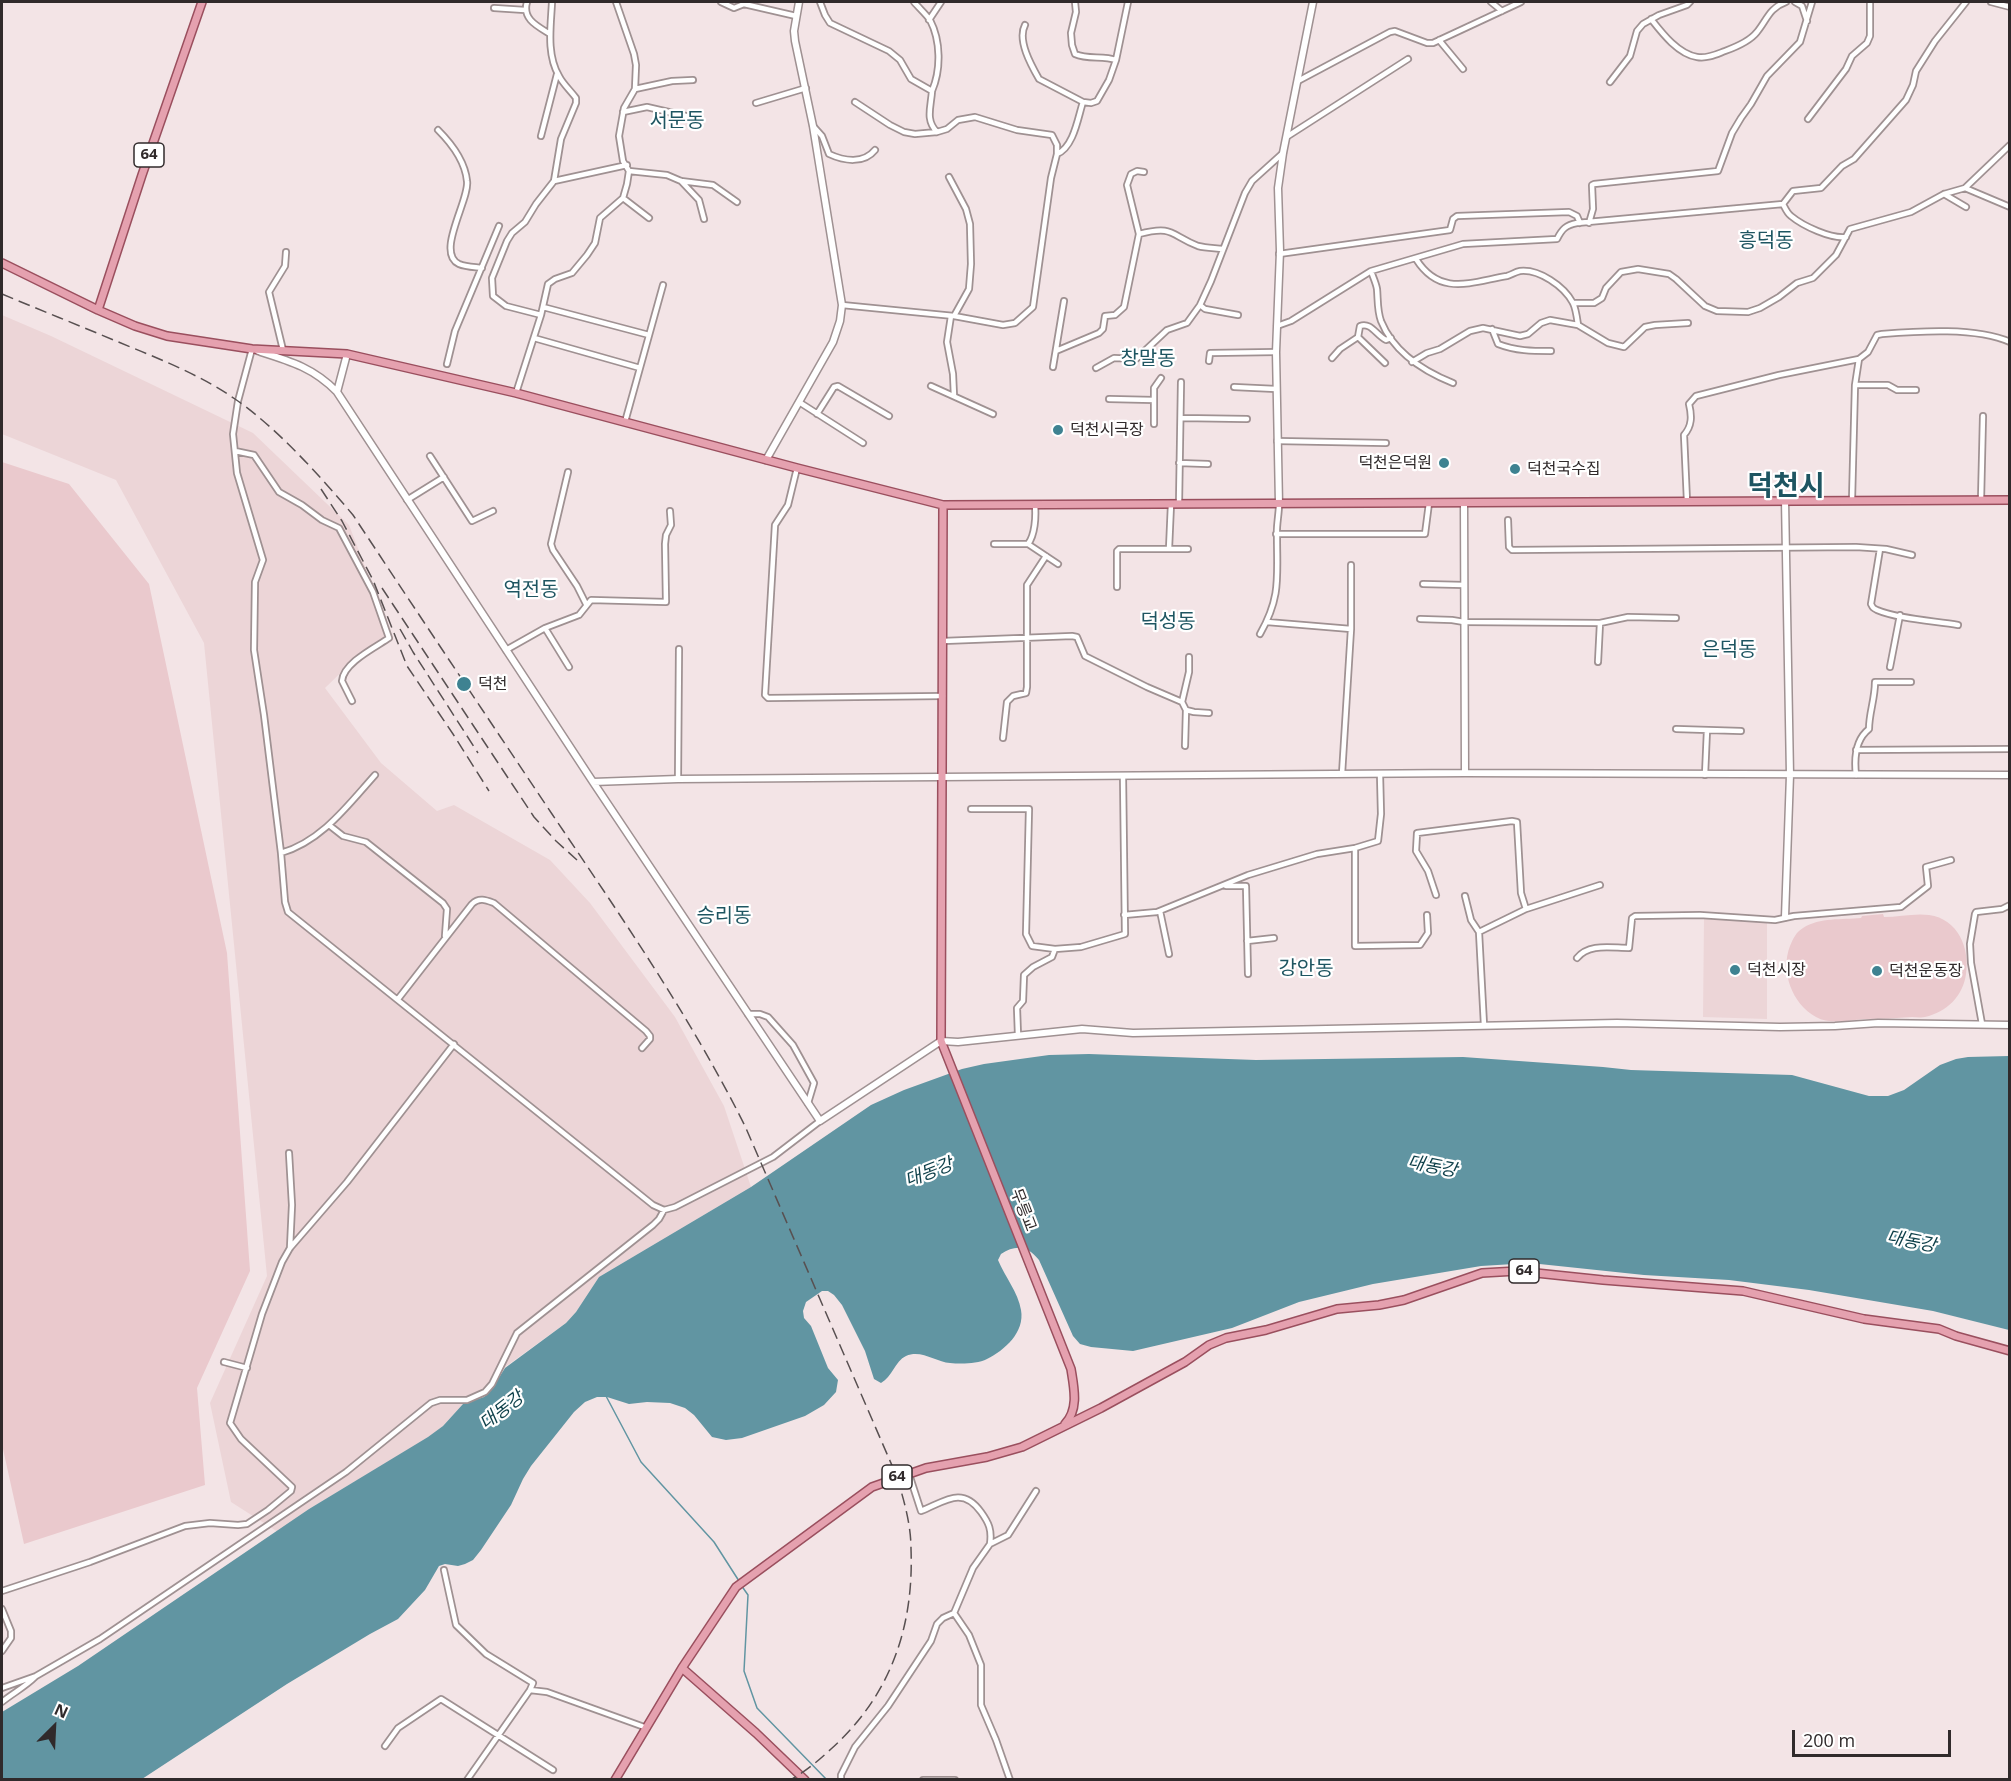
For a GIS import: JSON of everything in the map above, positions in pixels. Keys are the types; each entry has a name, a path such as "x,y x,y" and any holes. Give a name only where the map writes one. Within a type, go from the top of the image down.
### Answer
{"main road":[{"name":"64","path":"98,310 202,2"},
{"path":"766,460 833,342 840,321 842,305 813,126 795,41 799,2"},
{"path":"1279,504 1276,389 1278,188 1313,2"},
{"path":"2,263 98,310 135,326 167,336 252,349 347,354 516,393 943,505 2010,500"},
{"path":"252,349 314,372 337,392 593,782 820,1121 941,1041 958,1042 1082,1029 1133,1033 1617,1023 1780,1027 1878,1023 2010,1025"},
{"path":"337,392 347,354"},
{"path":"1785,500 1790,775 1785,917"},
{"path":"1464,503 1465,773"},
{"path":"941,1041 943,505"},
{"path":"593,782 678,779 1465,773 2010,775"},
{"name":"무릉교","path":"941,1041 1071,1369 1074,1401 1070,1419 1063,1426"},
{"name":"64","path":"682,1668 736,1587 872,1487 926,1468 987,1457 1022,1447 1111,1403 1185,1362 1209,1345 1226,1338 1266,1330 1337,1309 1379,1305 1404,1299 1467,1277 1500,1271 1517,1271 1743,1291 1864,1319 1939,1329 2010,1351"},
{"path":"615,1779 682,1668 805,1779"}],"street":[{"path":"526,2 525,10 528,19 550,34"},
{"path":"541,315 501,304 493,296 492,278 512,233 525,222 554,181 561,139 576,98 557,74 550,34 552,2"},
{"path":"516,393 541,315 548,285 555,279 572,273 580,264 595,243 600,218 623,198 629,171 623,161 619,145 620,125 622,112 635,89 636,65 616,2"},
{"path":"721,2 734,8 744,4 796,16"},
{"path":"820,2 830,23 890,51 900,60 911,79 932,91"},
{"path":"914,2 929,20 937,40 938,70 932,91 929,117 931,126 937,132"},
{"path":"929,20 941,2"},
{"path":"1075,2 1076,12 1071,33 1075,54 1116,60"},
{"path":"1025,25 1022,30 1023,41 1039,79 1083,102 1091,103 1097,101 1109,80 1116,60 1128,2"},
{"path":"1491,2 1502,11"},
{"path":"1298,81 1395,31 1427,43 1439,40 1521,2"},
{"path":"1610,82 1630,56 1637,31 1643,24 1690,2"},
{"path":"1651,19 1679,48 1697,57 1705,57 1730,49 1750,38 1772,11 1786,2"},
{"path":"1795,2 1802,6 1807,21"},
{"path":"1589,223 1592,217 1592,185 1594,184 1718,171 1732,133 1767,76 1800,42 1812,2"},
{"path":"1808,119 1846,69 1852,56 1867,43 1870,36 1870,2"},
{"path":"1277,326 1292,321 1371,271 1463,244 1557,239 1561,230 1567,225 1783,204 1793,191 1821,189 1842,166 1854,159 1906,100 1916,71 1966,2"},
{"path":"1991,2 2010,7"},
{"path":"494,8 525,10"},
{"path":"1439,40 1463,69"},
{"path":"1288,136 1408,59"},
{"path":"541,136 557,74"},
{"path":"635,89 672,81 693,80"},
{"path":"756,103 806,88"},
{"path":"842,305 952,316 1003,325 1015,323 1033,307 1051,178 1057,154 1057,145 1052,135 1017,130 975,117 958,120 946,129 937,132 915,134 904,132 890,125 855,102"},
{"path":"1057,154 1068,145 1083,102"},
{"path":"622,112 646,107 686,116"},
{"path":"813,126 822,136 829,154 834,156 843,159 867,158 875,150"},
{"path":"438,130 452,144 468,182 456,220 451,247 452,256 457,263 482,268"},
{"path":"1573,303 1594,303 1602,298 1606,288 1621,272 1638,269 1669,274 1705,306 1717,311 1748,312 1760,308 1797,283 1814,278 1836,255 1850,229 1911,212 1944,194 1965,188 2010,145"},
{"path":"1096,368 1114,358 1136,358 1167,330 1187,323 1200,305 1211,281 1234,218 1252,181 1283,153"},
{"path":"554,181 627,165"},
{"path":"629,171 667,175 681,181 713,185 737,202"},
{"path":"1056,351 1099,333 1103,329 1106,316 1115,315 1124,307 1139,234 1127,185 1131,174 1137,171 1144,172"},
{"path":"949,177 966,209 970,224 971,264 969,289 952,316 947,342 954,396"},
{"path":"681,181 699,200 704,219"},
{"path":"1965,188 2010,207"},
{"path":"1944,194 1966,207"},
{"path":"623,198 649,218"},
{"path":"1783,204 1789,215 1796,220 1834,237 1846,237"},
{"path":"1279,254 1450,230 1453,219 1457,216 1569,212 1577,216 1580,223"},
{"path":"447,364 455,331 499,226"},
{"path":"1139,234 1167,230 1200,246 1222,249"},
{"path":"283,350 269,292 285,266 286,252"},
{"path":"1416,259 1423,270 1445,283 1456,286 1510,275 1519,271 1548,277 1573,303 1578,325"},
{"path":"1371,271 1377,286 1377,305 1381,321 1391,338 1412,362 1431,374 1453,383"},
{"path":"625,422 663,285"},
{"path":"1053,367 1064,301"},
{"path":"1200,305 1205,309 1238,315"},
{"path":"543,307 649,335"},
{"path":"1412,362 1470,331 1483,328 1520,336 1528,334 1541,323 1550,320 1578,325 1608,343 1624,346 1645,327 1688,323"},
{"path":"1332,358 1340,349 1358,337 1360,326 1364,324 1368,325 1378,336 1386,340 1391,338"},
{"path":"1492,329 1498,344 1510,349 1551,351"},
{"path":"1687,501 1684,435 1689,429 1691,414 1689,404 1691,400 1705,392 1859,359 1868,352 1876,335 1882,334 1958,331 2010,342"},
{"path":"1358,337 1385,363"},
{"path":"534,338 640,368"},
{"path":"252,349 234,420 235,448 237,473 263,560 255,582 254,653 264,715 288,912 653,1205 664,1210 675,1207 773,1158 820,1121"},
{"path":"1209,361 1210,353 1276,352"},
{"path":"1852,500 1855,385 1859,359"},
{"path":"1154,424 1154,388 1161,378"},
{"path":"1169,549 1179,463 1181,382"},
{"path":"1855,385 1888,385 1897,390 1916,390"},
{"path":"931,386 993,414"},
{"path":"817,414 834,387 838,387 889,416"},
{"path":"1234,387 1276,389"},
{"path":"1109,399 1154,400"},
{"path":"799,402 863,443"},
{"path":"1981,500 1983,416"},
{"path":"1181,418 1247,418"},
{"path":"1277,441 1386,443"},
{"path":"235,448 254,455 279,492 322,520 339,528 373,592 390,638 358,659 344,672 342,681 352,701"},
{"path":"430,456 472,521 493,511"},
{"path":"1179,463 1208,464"},
{"path":"797,468 788,505 775,525 765,695 768,698 943,696"},
{"path":"568,472 551,544 586,604"},
{"path":"407,500 444,477"},
{"path":"1276,534 1425,534 1430,503"},
{"path":"1260,634 1267,622 1277,592 1276,534 1279,504"},
{"path":"1028,544 1032,538 1036,514 1035,505"},
{"path":"506,650 545,628 579,615 591,600 666,602 665,544 671,525 670,511"},
{"path":"1508,520 1509,547 1512,550 1856,547 1912,555"},
{"path":"994,544 1028,544 1058,564"},
{"path":"1117,587 1117,551 1119,549 1188,549"},
{"path":"1880,549 1871,604 1876,610 1958,625"},
{"path":"1003,738 1007,702 1012,696 1026,693 1027,687 1027,585 1047,556"},
{"path":"1342,774 1351,628 1351,565"},
{"path":"1423,584 1464,585"},
{"path":"1890,667 1900,615"},
{"path":"1420,619 1464,622 1600,622 1628,617 1676,618"},
{"path":"1267,622 1351,628"},
{"path":"1598,662 1600,622"},
{"path":"545,628 569,667"},
{"path":"943,641 1077,637 1085,656 1182,702 1186,710 1185,746"},
{"path":"678,779 679,649"},
{"path":"1182,702 1189,672 1189,657"},
{"path":"1856,775 1856,750 1864,733 1869,729 1875,682 1911,682"},
{"path":"1186,710 1209,713"},
{"path":"1677,729 1741,731"},
{"path":"1705,775 1707,730"},
{"path":"1856,750 2010,749"},
{"path":"1124,915 1160,911 1248,876 1317,854 1355,848 1378,841 1381,814 1380,774"},
{"path":"281,853 296,849 304,842 314,838 375,775"},
{"path":"971,809 1029,809 1026,934 1032,946 1055,949 1081,947 1125,933 1123,776"},
{"path":"1436,895 1428,871 1416,851 1417,833 1512,821 1517,822 1521,892 1526,909"},
{"path":"329,825 343,836 366,842 443,903 447,909 445,936"},
{"path":"1355,848 1355,946 1420,945 1428,933 1427,915"},
{"path":"1577,958 1582,952 1592,947 1629,948 1632,918 1635,916 1700,915 1775,920 1785,917 1900,907 1928,886 1926,867 1951,860"},
{"path":"1224,885 1246,886 1248,974"},
{"path":"1479,932 1526,909 1600,885"},
{"path":"1465,896 1471,920 1479,932 1484,1025"},
{"path":"398,999 445,936 475,901 482,899 494,903 646,1030 650,1039 642,1048"},
{"path":"1982,1024 1971,963 1970,944 1975,914 2002,909 2010,905"},
{"path":"1160,911 1169,954"},
{"path":"1247,941 1275,938"},
{"path":"1018,1035 1017,1008 1023,1001 1024,975 1033,967 1052,957 1055,949"},
{"path":"748,1014 768,1017 793,1045 814,1083 808,1103"},
{"path":"2,1591 90,1562 185,1526 210,1523 247,1524 291,1491 292,1487 241,1439 230,1423 262,1314 282,1262 290,1248 347,1182 454,1044"},
{"path":"289,1153 292,1205 290,1248"},
{"path":"2,1688 36,1676 100,1639 346,1472 431,1403 440,1400 467,1400 485,1392 492,1384 505,1353 517,1333 653,1225 664,1210"},
{"path":"224,1362 247,1368"},
{"path":"909,1474 921,1511 947,1498 972,1500 990,1524 990,1544"},
{"path":"842,1779 841,1774 855,1748 888,1706 931,1641 936,1624 954,1613 973,1568 990,1544 1008,1535 1036,1491"},
{"path":"444,1570 456,1624 486,1654 533,1683 466,1779"},
{"path":"2,1609 11,1631 11,1638 2,1651"},
{"path":"954,1613 969,1635 981,1665 981,1705 1010,1779"},
{"path":"2,1702 36,1676"},
{"path":"530,1690 547,1692 646,1728"},
{"path":"385,1746 398,1728 441,1699 553,1770"},
{"path":"923,1779 955,1779"}],"shaded area":[{"path":"2,315 51,336 253,433 349,525 391,634 359,655 325,688 381,763 437,811 454,805 550,860 590,903 675,1017 724,1106 751,1187 599,1277 566,1323 505,1367 484,1397 463,1404 443,1426 429,1437 309,1509 278,1532 231,1502 210,1403 267,1276 204,643 116,480 2,434"},
{"path":"2,462 69,484 149,584 227,953 250,1271 197,1388 205,1485 24,1544 2,1448"},
{"name":"덕천운동장","path":"1883,914 1884,917 1929,915 1948,922 1955,929 1964,945 1967,964 1964,982 1958,996 1947,1007 1933,1015 1923,1017 1834,1021 1816,1017 1800,1004 1790,986 1786,966 1794,938 1803,928 1817,922"},
{"name":"덕천시장","path":"1704,919 1767,922 1767,1019 1703,1017"}],"water":[{"name":"대동강","path":"1089,1054 1256,1060 1463,1057 1631,1070 1792,1075 1869,1096 1888,1096 1904,1090 1940,1065 1956,1059 2009,1056 2009,1330 1933,1311 1809,1290 1729,1280 1644,1275 1530,1263 1481,1266 1373,1284 1299,1302 1232,1328 1133,1351 1080,1344 1073,1336 1039,1260 1026,1249 1017,1248 1001,1254 998,1260 1021,1310 1020,1326 1007,1345 987,1359 969,1363 950,1363 912,1354 902,1358 881,1383 874,1379 865,1351 842,1305 834,1295 828,1291 822,1291 806,1302 803,1311 804,1318 811,1326 828,1368 838,1380 836,1392 824,1405 805,1416 742,1438 726,1440 712,1437 694,1415 685,1408 670,1403 629,1404 607,1397 597,1397 585,1402 574,1412 531,1466 511,1505 473,1560 458,1566 445,1564 439,1566 425,1590 398,1619 287,1684 142,1779 2,1779 2,1712 78,1666 309,1509 428,1437 443,1426 463,1404 484,1397 505,1368 566,1323 599,1277 751,1187 871,1105 904,1090 962,1069 1049,1055"}],"waterway":[{"path":"606,1396 641,1462 714,1542 739,1581"},
{"path":"741,1585 748,1595 744,1671 757,1708 827,1780"}],"railway":[{"path":"2,294 162,360 221,390 251,410 327,485 353,515 628,928 678,1006 724,1085 745,1126 897,1477 907,1513 911,1540 911,1578 903,1633 883,1683 852,1728 816,1762 790,1780"},
{"path":"321,489 342,521 373,580 407,666 489,791"},
{"path":"382,588 534,817 577,860"},
{"path":"400,629 478,753"}],"place":[{"name":"덕천시극장","path":"1058,430"},
{"name":"덕천은덕원","path":"1444,463"},
{"name":"덕천국수집","path":"1515,469"},
{"name":"덕천","path":"464,684"},
{"name":"덕천시장","path":"1735,970"},
{"name":"덕천운동장","path":"1877,971"}],"district":[{"name":"서문동","path":"677,121"},
{"name":"흥덕동","path":"1766,241"},
{"name":"창말동","path":"1148,359"},
{"name":"덕천시","path":"1786,487"},
{"name":"역전동","path":"531,590"},
{"name":"덕성동","path":"1168,622"},
{"name":"은덕동","path":"1729,650"},
{"name":"승리동","path":"724,916"},
{"name":"강안동","path":"1306,969"}]}
